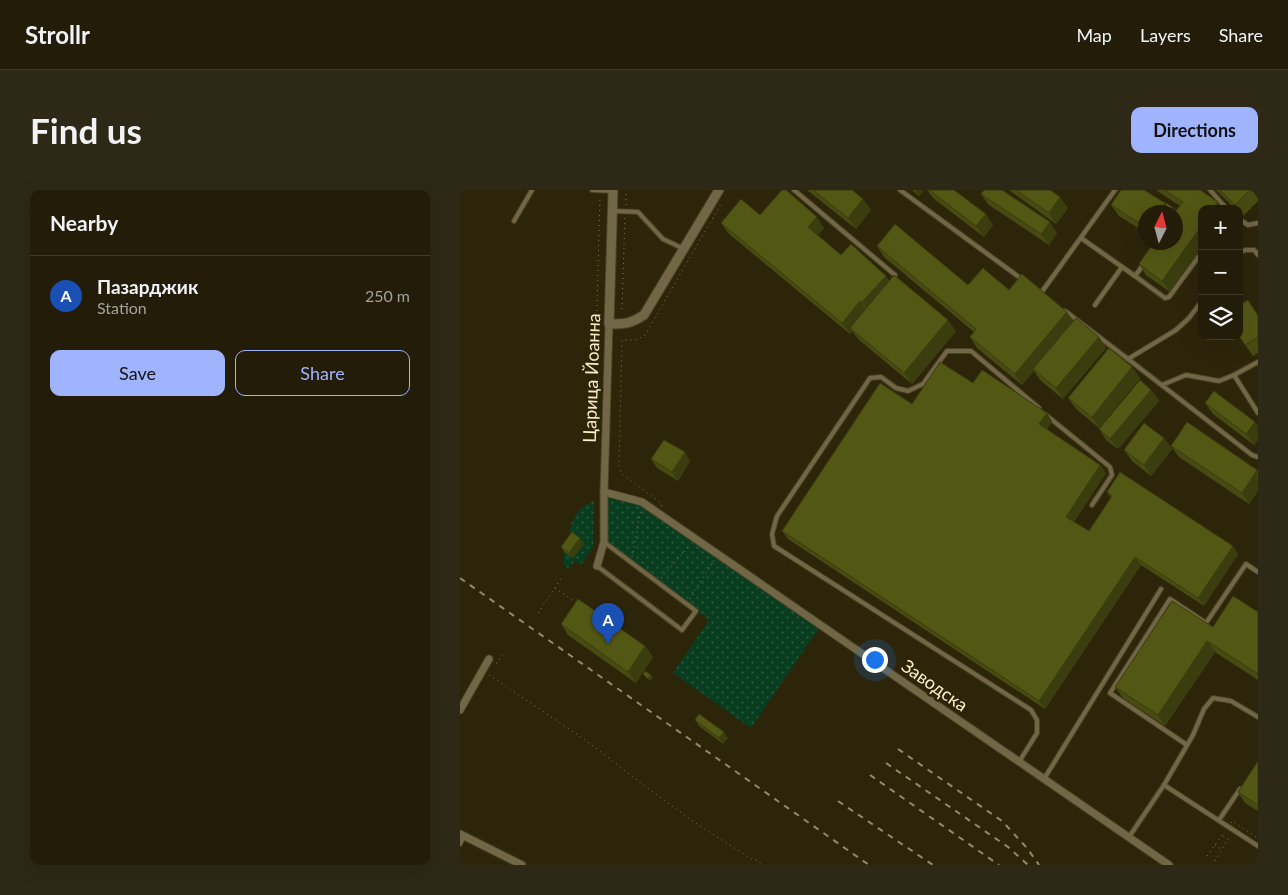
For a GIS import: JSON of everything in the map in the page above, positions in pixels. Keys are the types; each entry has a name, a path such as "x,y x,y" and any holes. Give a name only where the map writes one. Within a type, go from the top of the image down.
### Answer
{"street":[{"path":"609,324 634,322 644,315 719,190"},
{"name":"Царица Йоанна","path":"597,566 604,542 613,191"},
{"name":"Заводска","path":"604,492 642,502 1168,865"},
{"path":"460,710 489,659"},
{"path":"462,835 522,865"}],"lane":[{"path":"514,221 532,190"},
{"path":"592,190 613,191"},
{"path":"794,190 895,275"},
{"path":"900,190 1029,284"},
{"path":"1041,293 1115,190"},
{"path":"1210,190 1225,205"},
{"path":"612,211 638,212 663,239 684,249"},
{"path":"1243,222 1248,225 1258,223"},
{"path":"1081,238 1165,298 1168,297 1198,257"},
{"path":"1243,251 1254,250 1258,255"},
{"path":"1134,276 1144,263"},
{"path":"1094,305 1122,267"},
{"path":"1035,288 1049,299"},
{"path":"1128,359 1176,330 1198,306"},
{"path":"1065,311 1252,455 1258,457"},
{"path":"1019,762 1037,733 1037,720 1031,710 774,546 772,534 777,516 870,378 881,377 896,388 908,391 923,384 947,351 971,351 1110,467 1112,475 1092,505"},
{"path":"1162,385 1186,376 1219,381 1258,362"},
{"path":"1234,375 1258,413"},
{"path":"597,566 682,630 696,611 604,542"},
{"path":"1187,745 1110,693 1170,599 1206,623 1246,564 1258,572"},
{"path":"1044,779 1161,589"},
{"path":"1129,837 1164,784 1193,735 1204,709 1212,698 1231,701 1258,716"},
{"path":"1164,784 1258,846"},
{"path":"1219,820 1241,788"},
{"path":"460,844 462,835"}],"path":[{"path":"594,416 600,190"},
{"path":"622,309 626,190"},
{"path":"669,520 661,504 621,473 619,467 622,340 636,340 645,336 724,199"},
{"path":"632,563 642,502"},
{"path":"658,582 696,539"},
{"path":"687,604 718,554"},
{"path":"538,613 562,577"},
{"path":"555,588 578,604"},
{"path":"489,659 497,663 503,654"},
{"path":"483,670 584,739 694,822 764,865"},
{"path":"1207,856 1228,826"},
{"path":"1215,861 1228,839 1222,835"},
{"path":"1215,845 1222,850"}],"green space":[{"path":"604,492 642,502 821,625 751,728 673,673 709,620 604,542"},
{"path":"594,501 593,547 581,565 575,560 569,569 563,561 572,523 580,509"}],"building":[{"path":"782,190 786,190 817,217 808,227 841,255 851,244 886,276 862,302 860,301 842,323 721,223 741,199 760,215"},
{"path":"813,190 852,190 863,199 848,218"},
{"path":"929,190 954,190 986,214 976,226"},
{"path":"984,190 1002,190 1050,222 1041,234 981,194"},
{"path":"1016,190 1050,190 1060,197 1049,213"},
{"path":"1121,190 1144,190 1165,203 1163,205 1138,205 1138,222 1111,205"},
{"path":"1165,190 1200,190 1218,202 1216,205 1198,205 1198,231 1162,281 1139,264 1149,250 1183,250 1183,205 1181,205 1183,202"},
{"path":"1220,190 1250,190 1235,205"},
{"path":"895,224 968,285 983,268 1009,290 1022,274 1067,312 1015,374 970,337 976,329 877,246"},
{"path":"894,275 948,320 904,373 850,328"},
{"path":"1248,300 1258,316 1258,337 1245,345 1242,340 1243,303"},
{"path":"1076,318 1099,337 1056,388 1033,369"},
{"path":"1109,348 1132,367 1092,417 1068,398"},
{"path":"940,362 973,383 982,370 1047,413 1039,424 1100,465 1066,517 1089,531 1112,496 1107,492 1120,472 1233,546 1198,598 1135,557 1039,701 782,531 880,383 912,404"},
{"path":"1140,380 1151,390 1110,439 1099,429"},
{"path":"1214,391 1255,422 1246,434 1205,403"},
{"path":"1187,422 1257,470 1242,493 1171,446"},
{"path":"1144,423 1164,438 1144,465 1124,450"},
{"path":"664,440 685,452 672,472 651,459"},
{"path":"572,532 580,538 569,553 561,547"},
{"path":"1233,596 1258,612 1258,674 1207,641 1158,715 1115,687 1172,601 1213,627"},
{"path":"578,599 645,646 628,672 561,624"},
{"path":"645,671 651,675 648,679 643,674"},
{"path":"699,714 724,732 719,738 695,720"},
{"path":"1258,761 1258,805 1238,792"}],"railway":[{"path":"460,578 869,865"},
{"path":"898,749 1002,821 1027,848 1039,865"},
{"path":"886,763 1008,847 1028,865"},
{"path":"870,775 999,865"},
{"path":"838,801 933,865"}],"place":[{"name":"Пазарджик","path":"608,644"}]}
